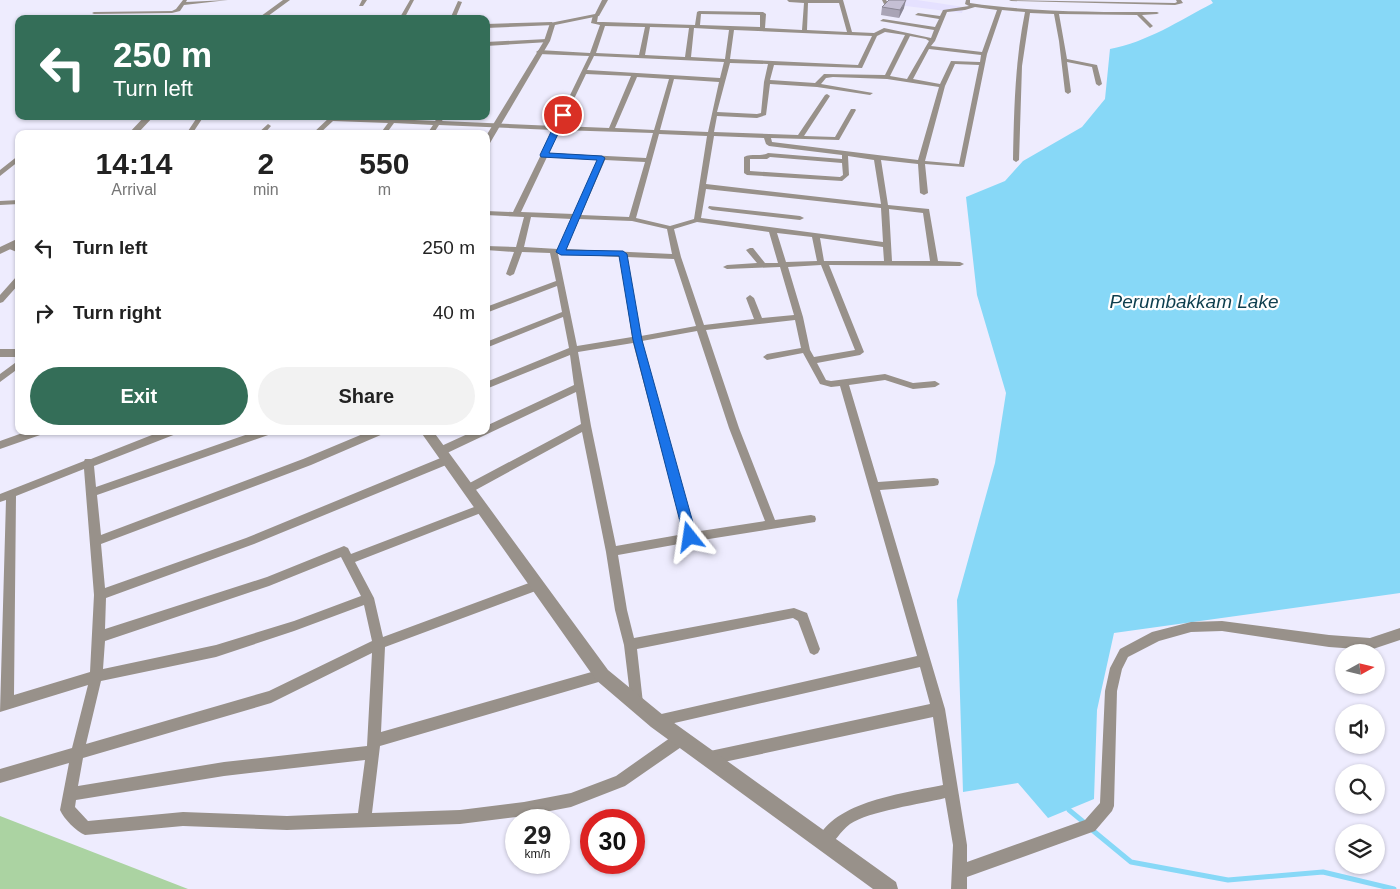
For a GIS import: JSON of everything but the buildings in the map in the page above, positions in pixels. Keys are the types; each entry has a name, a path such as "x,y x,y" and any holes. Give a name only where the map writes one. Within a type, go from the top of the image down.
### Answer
{"street":[{"path":"94,13 172,12 178,10 184,2 226,0"},
{"path":"266,15 288,0"},
{"path":"271,15 288,0"},
{"path":"403,15 412,0"},
{"path":"605,0 595,16 594,23 850,33 875,36"},
{"path":"968,0 967,4 1056,13 1157,13"},
{"path":"1011,0 1181,3 1178,0"},
{"path":"788,1 841,1 850,33"},
{"path":"454,15 460,2"},
{"path":"804,32 806,2"},
{"path":"909,81 932,41 944,11 970,8 974,5"},
{"path":"769,144 921,163 963,164 984,54 1000,8"},
{"path":"1016,160 1018,73 1022,38 1028,11"},
{"path":"169,15 172,12"},
{"path":"688,58 699,12 762,14 762,29"},
{"path":"1056,13 1068,92"},
{"path":"1138,13 1150,26"},
{"path":"918,15 942,18"},
{"path":"490,26 552,24 595,16"},
{"path":"883,21 937,28"},
{"path":"490,136 547,41 552,24"},
{"path":"516,214 593,53 603,24"},
{"path":"642,56 648,26"},
{"path":"697,220 714,114 727,62 732,28"},
{"path":"539,52 593,53 727,62 860,67 875,36 884,30 928,38 932,41"},
{"path":"887,77 908,34"},
{"path":"490,43 547,41"},
{"path":"490,47 493,43"},
{"path":"927,47 984,54"},
{"path":"1064,60 1095,66 1099,84"},
{"path":"924,193 921,163 942,86 953,62 982,64"},
{"path":"714,114 761,116 764,114 771,64"},
{"path":"584,72 721,80"},
{"path":"611,131 635,75"},
{"path":"817,85 824,76 833,75 887,77 942,86"},
{"path":"632,219 672,77"},
{"path":"767,82 817,85 870,93"},
{"path":"800,137 827,96"},
{"path":"362,120 837,139 853,110"},
{"path":"136,130 146,120"},
{"path":"145,130 154,120"},
{"path":"320,130 331,120"},
{"path":"433,130 440,120"},
{"path":"386,130 392,122"},
{"path":"264,130 268,126"},
{"path":"763,174 768,156 769,144 767,136"},
{"path":"845,153 846,176 842,180 747,173 747,157 768,156 845,162"},
{"path":"544,155 648,160"},
{"path":"602,158 576,217 557,252 586,426 612,552 621,610 630,645 637,703"},
{"path":"877,158 884,207 888,262"},
{"path":"0,174 15,161"},
{"path":"702,186 926,211 934,264"},
{"path":"0,203 15,202"},
{"path":"716,223 716,209 800,218"},
{"path":"490,213 632,219 670,228 697,220 886,245"},
{"path":"510,274 519,250 528,215"},
{"path":"670,228 677,257 734,428 771,524"},
{"path":"772,229 799,317 806,350 823,382 831,384 885,377 913,386 935,384"},
{"path":"811,361 860,352 822,263 815,235"},
{"path":"0,251 15,247"},
{"path":"0,256 15,248"},
{"path":"490,248 677,257"},
{"path":"750,250 762,265"},
{"path":"623,254 638,340 690,537"},
{"path":"727,267 783,263 888,262 960,264"},
{"path":"490,309 561,282"},
{"path":"0,300 15,283"},
{"path":"750,298 759,322"},
{"path":"490,343 567,313"},
{"path":"490,384 573,350 701,328 799,317"},
{"path":"767,357 806,350"},
{"path":"0,353 15,353"},
{"path":"0,379 15,366"},
{"path":"844,382 938,709 960,845 959,889"},
{"path":"490,429 579,387"},
{"path":"468,489 586,426"},
{"path":"0,445 29,435"},
{"path":"162,435 5,496 4,705 96,676 216,650 294,626 368,598"},
{"path":"92,493 257,435"},
{"path":"97,542 307,462 371,435"},
{"path":"429,435 602,675 657,721 889,889"},
{"path":"100,595 250,542 444,456 478,435"},
{"path":"89,462 97,542 100,595 99,637 96,676 77,755 67,810 84,828 183,820 287,823 460,817 524,809 571,800 620,781 682,738"},
{"path":"873,486 934,482"},
{"path":"348,560 482,508"},
{"path":"612,552 690,537 811,519"},
{"path":"99,637 269,581 344,552 368,598 379,644 374,746 364,820"},
{"path":"0,776 271,697 379,644 537,585"},
{"path":"630,645 794,613 803,617 814,650"},
{"path":"959,872 1084,828 1107,806 1111,691 1116,668 1124,653 1156,636 1191,627 1222,626 1329,641 1370,644 1400,634"},
{"path":"657,721 924,660"},
{"path":"70,794 374,746 602,675"},
{"path":"710,758 938,709"},
{"path":"824,842 845,819 875,807 951,790"}],"shaded area":[{"path":"893,0 917,0 964,7 962,13 890,4"}],"green space":[{"path":"0,816 188,889 0,889"}],"water":[{"name":"Perumbakkam Lake","path":"1211,0 1400,0 1400,593 1114,633 1097,710 1094,799 1048,818 1018,783 963,792 957,600 995,463 1006,393 977,295 966,197 1005,181 1023,161 1082,127 1105,99 1110,49 1124,46 1163,30 1213,3"}],"waterway":[{"path":"1069,810 1086,824"},
{"path":"1091,829 1131,862 1228,880 1323,872 1394,889"}],"route":[{"path":"563,115 544,155 602,158 561,252 623,254 638,340 690,537"}]}
